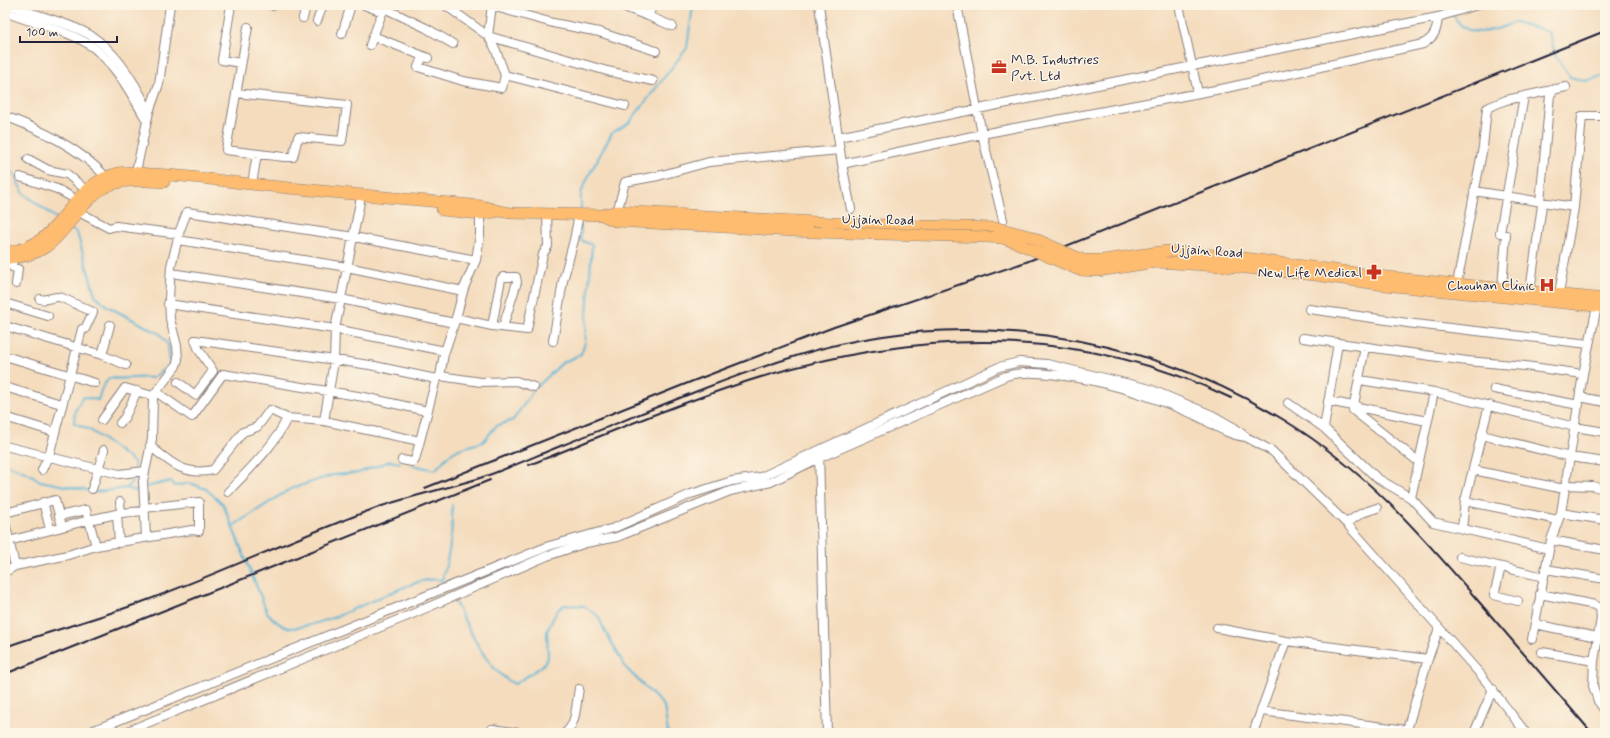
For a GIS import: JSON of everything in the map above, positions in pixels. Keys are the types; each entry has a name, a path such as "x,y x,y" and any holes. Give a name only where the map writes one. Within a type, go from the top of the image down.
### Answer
{"main road":[{"path":"8,256 27,256 53,237 86,190 106,177 119,173 134,177 177,182 480,214 499,212 548,213 998,228 1029,236 1071,256 1093,261 1167,251 1237,262"},
{"path":"73,210 104,188 134,177 178,175 252,184 482,206 499,212"},
{"name":"Ujjain Road","path":"629,216 812,232 986,236 1002,238 1079,270 1098,271 1156,262 1237,262 1335,269 1356,277 1602,304"},
{"name":"Ujjain Road","path":"1237,262 1315,275 1457,284 1559,294 1602,304"}],"street":[{"path":"10,5 27,13 71,27 100,42 118,61 135,85 149,112"},
{"path":"134,177 149,112 159,84 170,5"},
{"path":"231,5 222,60 241,63"},
{"path":"302,18 306,5"},
{"path":"317,21 323,5"},
{"path":"342,34 351,5"},
{"path":"364,5 384,8 426,28 453,44"},
{"path":"445,5 488,36 608,71 653,81"},
{"path":"373,36 425,57 418,67 463,81 502,88 505,75 495,48 488,36 492,5 553,23 599,32 656,52"},
{"path":"619,5 631,7 672,26"},
{"path":"648,16 653,5"},
{"path":"819,5 842,164 852,209"},
{"path":"957,5 982,134 1003,220"},
{"path":"1179,5 1198,93"},
{"path":"838,137 1438,17 1477,5"},
{"path":"370,45 384,8"},
{"path":"5,12 24,21 68,35 94,48 112,67 147,121"},
{"path":"842,164 982,134 1198,93 1423,44 1431,39 1437,30 1438,17"},
{"path":"236,92 348,105 342,142 298,137 294,156 284,157 226,150 236,92 241,63 248,27"},
{"path":"505,75 626,106"},
{"path":"1457,284 1487,108 1506,100 1566,87"},
{"path":"1530,291 1542,205 1540,202 1550,96 1555,89"},
{"path":"1502,288 1503,234 1507,197 1524,96"},
{"path":"5,116 30,126 78,153 92,162 106,177"},
{"path":"1559,294 1574,207 1582,116 1605,116"},
{"path":"616,216 625,182 658,176 709,162 840,150"},
{"path":"252,184 257,154"},
{"path":"28,160 48,170 67,174 86,190"},
{"path":"20,176 57,189 73,210 109,228 116,226 347,267 463,291"},
{"path":"1474,191 1574,207"},
{"path":"324,421 334,361 335,330 360,202"},
{"path":"146,537 143,481 150,446 155,394 176,366 179,354 170,319 168,304 171,273 178,237 187,212 354,237 476,260"},
{"path":"171,273 341,299 492,326 527,330 543,254 548,246 548,213"},
{"path":"402,460 412,462 415,460 427,411 463,291 476,260 480,235 480,214"},
{"path":"553,341 562,281 574,240 579,214"},
{"path":"8,256 12,267 18,269 16,284"},
{"path":"492,326 501,279 503,277 516,277 517,282 503,327"},
{"path":"40,299 46,300 55,296 60,297 93,312 85,329 82,329 61,404 50,452 42,470"},
{"path":"5,303 48,316"},
{"path":"168,304 335,330 445,351"},
{"path":"1532,639 1551,540 1560,516 1589,344 1602,304"},
{"path":"1309,309 1415,324 1589,344"},
{"path":"102,355 110,325"},
{"path":"5,326 102,355 126,365"},
{"path":"1303,338 1467,361 1525,366 1583,374"},
{"path":"178,382 195,395 213,371 199,350 195,340 218,342 334,361 370,365 438,377 481,382 516,381 534,387"},
{"path":"1324,428 1338,343"},
{"path":"1365,346 1360,380 1353,410 1419,462"},
{"path":"5,356 95,383"},
{"path":"87,733 550,546 614,528 691,494 732,482 761,476 999,367 1019,362 1047,364 1150,389 1212,415 1235,428 1246,437 1272,451 1346,523 1493,689 1526,733"},
{"path":"123,733 410,615 547,556 586,543 617,537 730,491 770,482 819,458 991,382 1018,373 1087,378 1153,397 1212,423 1234,436 1246,437"},
{"path":"102,420 125,388 155,394 192,417 223,374 329,391 427,411"},
{"path":"1360,380 1434,392 1575,427 1605,432"},
{"path":"5,387 61,404"},
{"path":"1494,389 1579,401 1605,402"},
{"path":"120,423 125,417 137,391"},
{"path":"1411,498 1434,392"},
{"path":"1328,401 1427,421"},
{"path":"1288,403 1324,428 1377,478 1411,498 1432,522 1549,549"},
{"path":"1462,529 1466,501 1489,405"},
{"path":"150,446 170,463 184,469 197,472 213,470 243,432 257,428 270,410 287,418 324,421 420,442"},
{"path":"5,417 54,432"},
{"path":"228,492 274,443 287,418"},
{"path":"1482,435 1570,457 1605,462"},
{"path":"5,446 119,474 145,471"},
{"path":"819,449 827,733"},
{"path":"92,489 104,450"},
{"path":"1474,470 1565,487 1592,486 1605,489"},
{"path":"5,512 55,500 62,526"},
{"path":"1466,501 1560,516 1605,520"},
{"path":"43,502 50,529"},
{"path":"119,543 120,502"},
{"path":"5,572 15,566 68,555 96,546 192,530 199,531 199,502 119,513 50,529 7,541"},
{"path":"1346,523 1376,508"},
{"path":"59,516 86,510 96,546"},
{"path":"5,522 7,541 15,566"},
{"path":"1551,540 1605,550"},
{"path":"1460,557 1501,567 1605,580"},
{"path":"1501,567 1494,595 1518,601"},
{"path":"1540,594 1595,605 1600,608 1603,619 1597,637 1593,686 1598,701 1605,711"},
{"path":"1535,624 1597,637"},
{"path":"1217,628 1286,641 1428,659"},
{"path":"1261,711 1407,731 1428,659 1439,628"},
{"path":"1253,733 1286,641"},
{"path":"1542,652 1594,661"},
{"path":"565,733 569,730 573,723 579,689"},
{"path":"1474,733 1493,689"},
{"path":"492,729 521,733"}],"waterway":[{"path":"581,210 581,193 612,133 629,123 687,48 693,5"},
{"path":"1450,5 1451,10"},
{"path":"1453,14 1458,23 1473,31 1489,31 1515,22 1549,32 1556,57 1570,77 1586,81 1605,75"},
{"path":"5,167 14,174 23,193 56,218"},
{"path":"537,387 562,363 581,354 585,343 592,245 580,240 581,225"},
{"path":"69,228 77,233 95,295 107,306 160,334 168,345 170,364 153,378 109,378 102,388 98,400 83,397 75,411 74,423 90,430 134,462 134,470"},
{"path":"412,465 435,470 449,455 459,449 483,442 496,426 513,420 534,390"},
{"path":"233,526 290,489 333,475 358,473 390,461 400,463"},
{"path":"5,464 30,474 40,481 96,492 126,488 136,491 142,489"},
{"path":"126,488 135,478 135,475"},
{"path":"146,487 171,481 175,486 190,483 206,489 223,504 267,612 281,625 288,628 304,626 329,619 422,581 435,579 442,580 446,586"},
{"path":"442,580 450,543 452,505"},
{"path":"453,599 487,659 505,678 515,684 542,666 548,658 547,631 557,611 564,605 584,606 598,616 626,668 664,706 668,733"}],"railway":[{"path":"425,488 693,381 834,327 1026,262 1605,31"},
{"path":"5,647 142,602 376,508 467,482 511,467 710,386 799,355 860,340 923,332 986,330 1048,336 1110,348 1170,366 1228,390 1284,420 1313,439 1366,481 1413,527 1592,733"},
{"path":"529,465 665,410 748,381 809,364 870,352 931,344 992,342 1053,346 1113,357 1172,374 1231,398"},
{"path":"5,674 490,480"}],"place":[{"name":"M.B. Industries Pvt. Ltd","path":"999,67"},
{"name":"New Life Medical","path":"1374,272"},
{"name":"Chouhan Clinic","path":"1547,285"}]}
